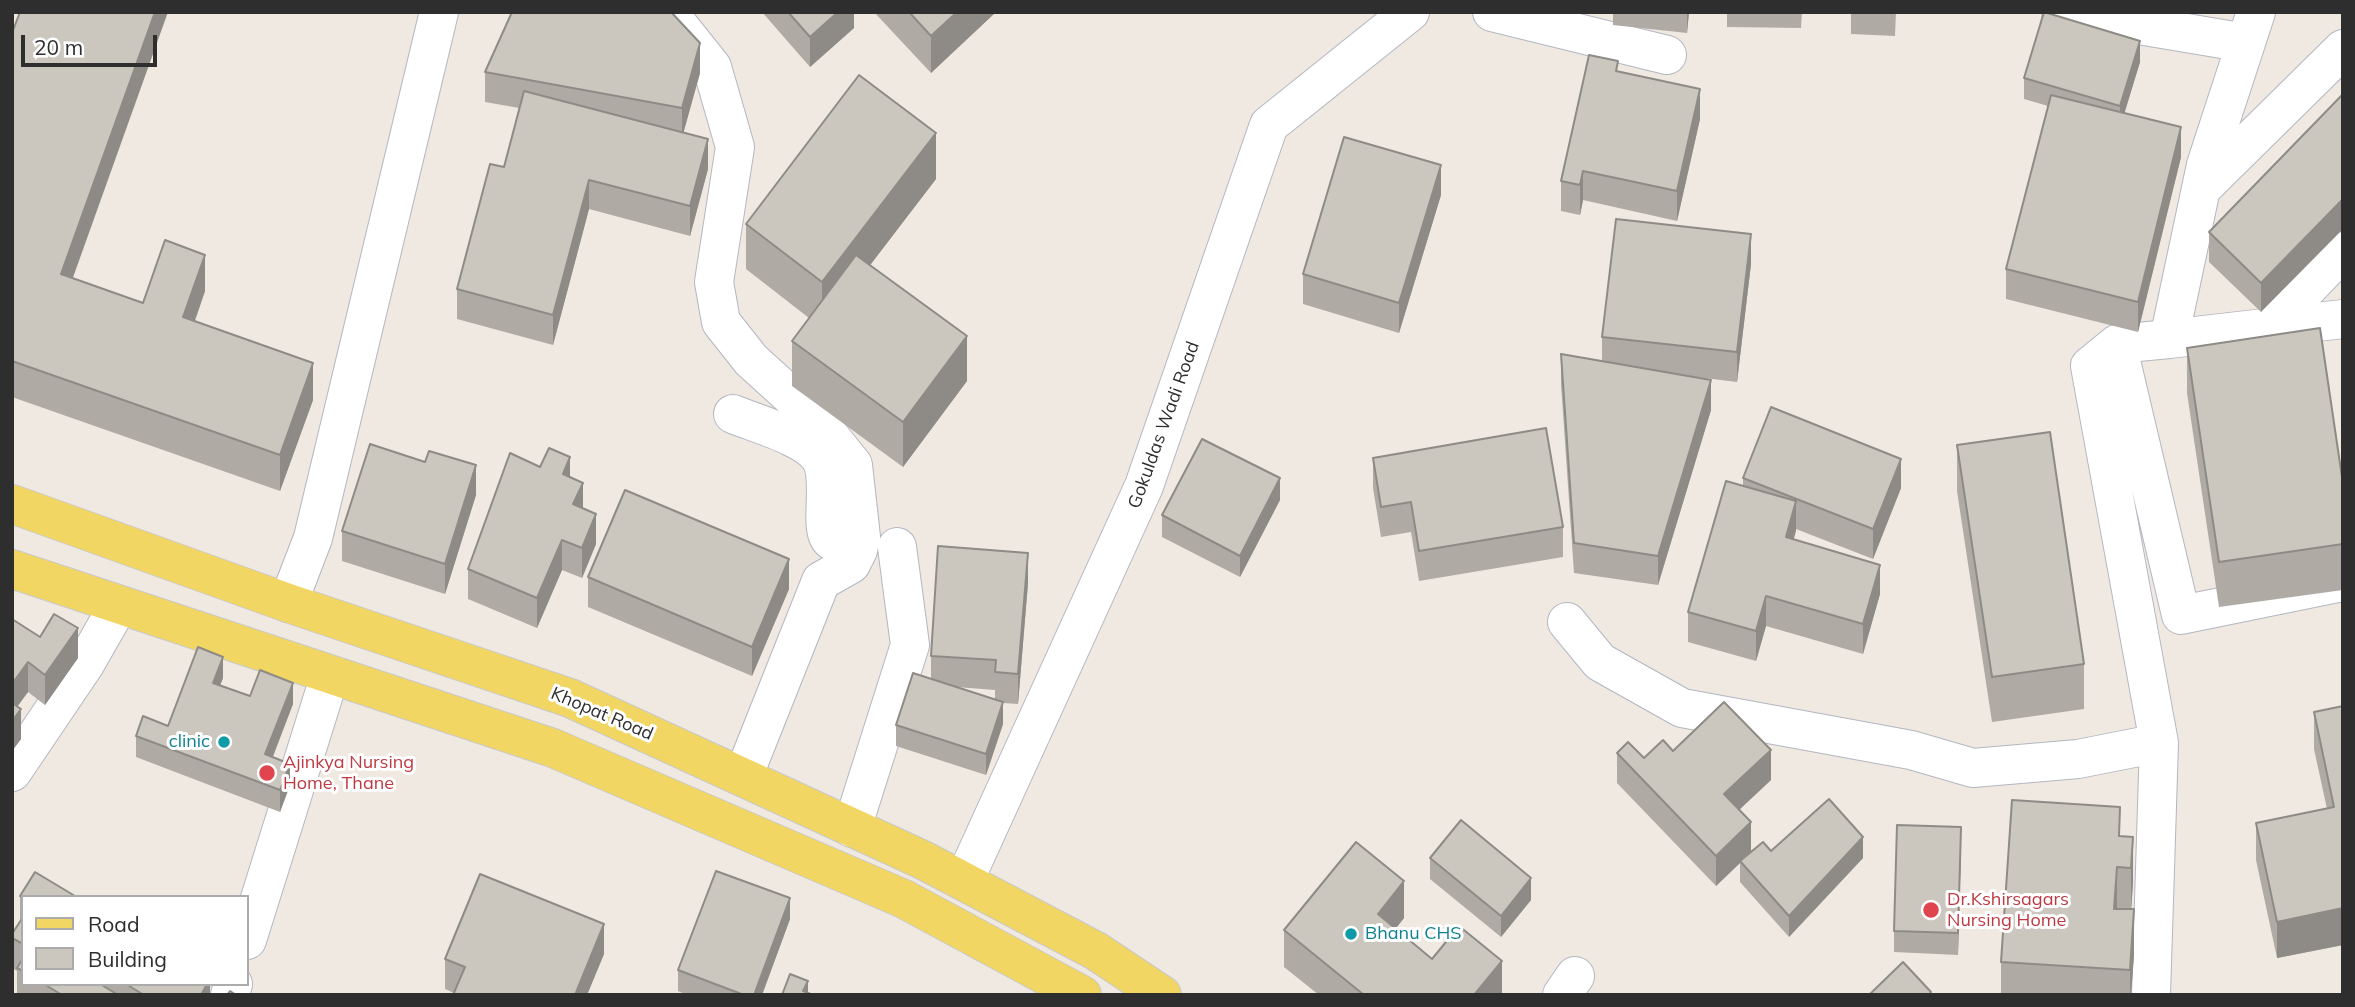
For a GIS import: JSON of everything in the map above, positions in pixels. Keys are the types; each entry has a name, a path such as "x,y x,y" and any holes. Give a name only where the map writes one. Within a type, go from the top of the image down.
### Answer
{"main road":[{"name":"Khopat Road","path":"12,504 288,603 570,698 964,881 1096,951 1162,995"},
{"path":"12,569 553,748 892,894 1082,995"},
{"path":"403,699 419,646"}],"street":[{"path":"288,603 313,538 439,12"},
{"path":"668,12 712,67 735,147 714,282 721,322 751,360 816,419 853,465 860,537 858,550 850,564 821,581 743,777"},
{"name":"Gokuldas Wadi Road","path":"964,881 1144,486 1269,125 1410,12"},
{"path":"1492,12 1667,55"},
{"path":"2062,12 2251,27 2201,188 2169,339"},
{"path":"2201,188 2343,49"},
{"path":"2269,328 2343,251"},
{"path":"2151,995 2158,743 2090,366 2117,344 2343,319"},
{"path":"2117,344 2181,615 2343,582"},
{"path":"733,414 805,443 819,456 828,473 825,532 831,541 858,550"},
{"path":"852,828 910,645 897,547"},
{"path":"782,565 821,581"},
{"path":"12,772 85,664 118,606"},
{"path":"1567,622 1600,662 1682,708 1911,750 1973,768 2078,759 2158,743"},
{"path":"248,937 330,675"}],"building":[{"path":"20,12 155,12 61,274 143,303 165,240 205,255 183,317 313,363 280,455 12,361 12,33"},
{"path":"512,12 671,12 700,43 682,108 485,72"},
{"path":"788,12 838,12 810,37"},
{"path":"909,12 957,12 931,36"},
{"path":"2044,12 2140,41 2120,106 2024,78"},
{"path":"1589,55 1618,61 1616,71 1700,89 1677,191 1583,171 1580,185 1561,181"},
{"path":"859,75 936,133 822,282 746,224"},
{"path":"524,91 708,139 690,206 589,180 553,315 457,289 490,164 504,167"},
{"path":"2343,94 2343,199 2261,283 2209,232"},
{"path":"2051,95 2181,127 2138,302 2006,269"},
{"path":"1344,137 1441,165 1399,303 1303,274"},
{"path":"1616,219 1751,234 1737,352 1602,337"},
{"path":"856,255 967,336 903,422 792,341"},
{"path":"2320,328 2343,484 2343,544 2219,562 2187,348"},
{"path":"1561,354 1711,380 1658,556 1574,543"},
{"path":"1771,407 1901,459 1873,529 1743,478"},
{"path":"1546,428 1563,527 1419,551 1411,502 1381,507 1373,458"},
{"path":"2050,432 2084,664 1992,677 1957,445"},
{"path":"1202,439 1280,478 1240,556 1162,515"},
{"path":"370,444 425,462 429,451 476,465 445,564 342,531"},
{"path":"549,448 570,457 563,474 583,483 573,504 596,514 582,548 562,540 537,598 468,569 510,453 540,467"},
{"path":"1726,481 1796,501 1786,537 1880,565 1863,624 1766,596 1756,631 1688,612"},
{"path":"625,490 789,559 752,647 588,577"},
{"path":"938,546 1028,553 1018,674 995,672 996,660 931,656"},
{"path":"54,614 78,628 45,675 28,662 12,684 12,619 40,637"},
{"name":"clinic","path":"198,647 223,657 213,683 250,696 260,670 293,683 265,754 290,764 280,790 136,736 143,716 168,726"},
{"path":"913,673 1003,702 986,754 896,725"},
{"path":"1724,702 1771,750 1724,794 1751,822 1716,856 1617,753 1628,742 1644,758 1663,740 1673,751"},
{"path":"12,703 21,709 12,721"},
{"path":"2343,706 2343,908 2277,922 2256,823 2334,807 2314,712"},
{"path":"1829,799 1863,837 1789,916 1740,861 1763,842 1771,851"},
{"path":"2012,800 2120,807 2119,836 2133,837 2131,868 2117,867 2114,909 2134,909 2130,970 2001,962"},
{"path":"1461,820 1531,878 1501,916 1430,858"},
{"path":"1897,825 1961,827 1958,933 1894,931"},
{"path":"1356,842 1404,881 1378,914 1432,959 1459,926 1502,961 1474,995 1364,995 1284,930"},
{"path":"716,871 790,898 754,995 744,995 678,970"},
{"path":"35,872 73,895 21,895"},
{"path":"480,874 604,924 575,995 453,995 465,967 445,959"},
{"path":"21,920 21,943 12,938"},
{"path":"1903,962 1931,992 1929,995 1869,995"},
{"path":"790,974 808,981 803,991 813,995 782,995"},
{"path":"47,986 103,986 115,993 114,995 62,995"},
{"path":"129,986 206,986 201,995 144,995"}],"place":[{"name":"clinic","path":"224,742"},
{"name":"Ajinkya Nursing Home, Thane","path":"267,773"},
{"name":"Dr.Kshirsagars Nursing Home","path":"1931,910"},
{"name":"Bhanu CHS","path":"1351,934"}]}
